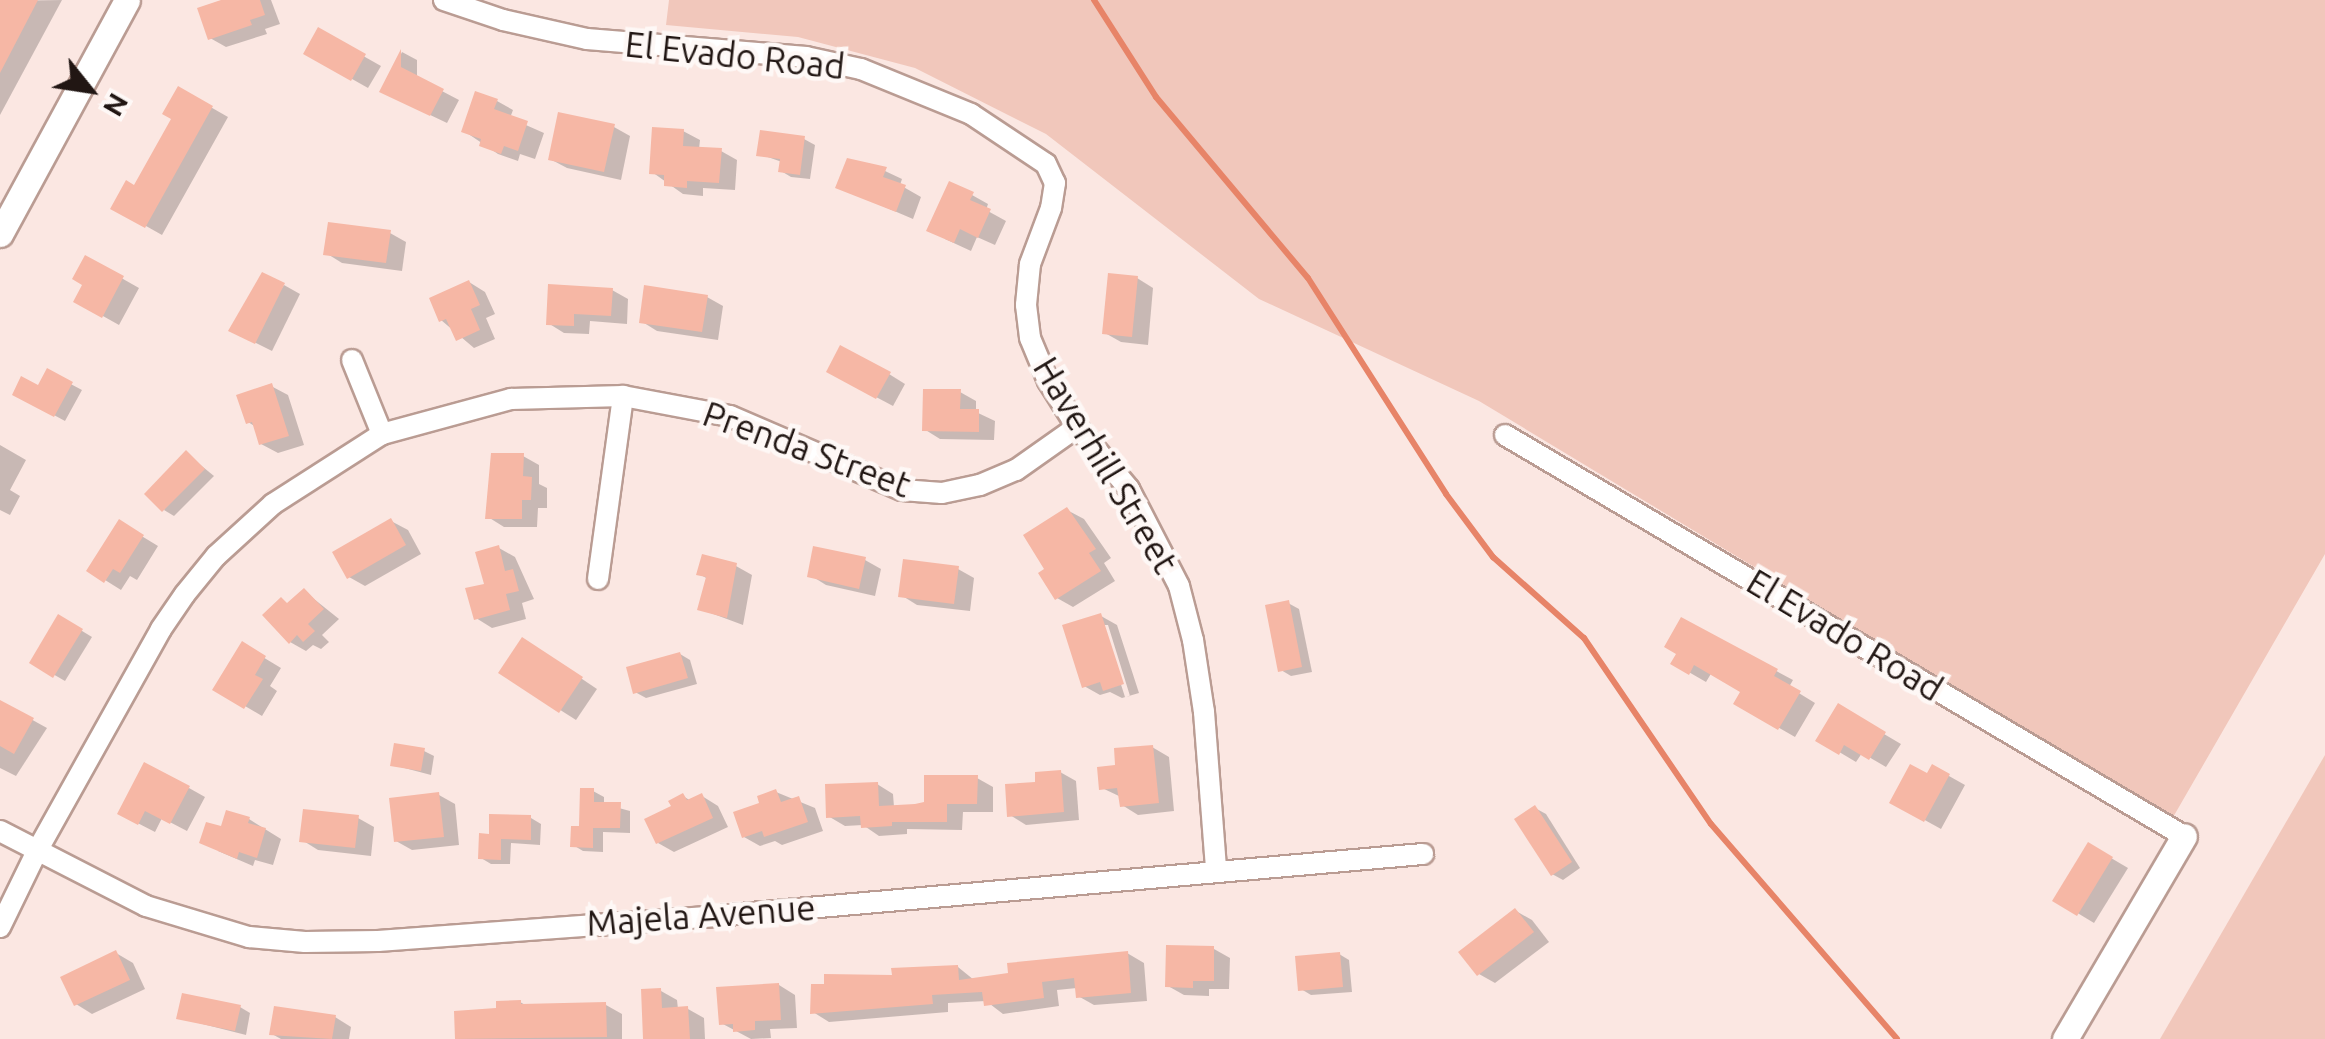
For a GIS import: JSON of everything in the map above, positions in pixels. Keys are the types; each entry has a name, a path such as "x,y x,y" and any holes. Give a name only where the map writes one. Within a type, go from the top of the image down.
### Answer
{"street":[{"path":"0,234 127,0"},
{"name":"El Evado Road","path":"444,0 504,20 587,39 806,57 861,70 972,114 1046,164 1055,183"},
{"name":"Haverhill Street","path":"1055,183 1052,208 1030,264 1026,305 1030,338 1077,427 1129,489 1179,586 1193,640 1204,712 1216,868"},
{"path":"352,360 382,434"},
{"path":"598,580 623,396"},
{"name":"Prenda Street","path":"0,927 37,851 161,629 206,569 273,504 382,434 511,399 623,396 730,416 850,470 916,491 942,492 980,485 1016,470 1077,427"},
{"name":"El Evado Road","path":"1506,434 2184,836"},
{"name":"Majela Avenue","path":"0,831 146,906 198,925 249,937 304,942 378,941 716,916 1216,868 1423,854"},
{"path":"2065,1039 2184,836"}],"shaded area":[{"path":"669,0 2325,0 2325,554 2172,819 1479,401 1259,299 1046,134 915,68 798,37 666,25"},
{"path":"2325,755 2325,1039 2160,1039"}],"building":[{"path":"0,0 38,0 0,73"},
{"path":"221,0 260,0 265,15 250,20 252,25 208,40 197,8"},
{"path":"318,27 366,54 351,81 303,54"},
{"path":"401,49 401,67 444,89 430,116 379,92"},
{"path":"178,86 213,106 145,228 110,209 126,180 134,185 171,119 162,114"},
{"path":"475,91 498,99 494,109 528,121 518,151 504,146 501,154 479,146 481,139 461,132"},
{"path":"558,112 615,124 604,172 548,160"},
{"path":"652,127 684,129 683,146 722,148 719,183 687,181 687,188 664,186 664,175 649,174"},
{"path":"760,130 805,136 800,175 778,172 780,159 756,156"},
{"path":"847,158 887,167 883,177 906,185 896,212 835,188"},
{"path":"949,181 974,192 970,200 991,209 978,238 960,229 954,243 926,231"},
{"path":"328,222 391,230 386,263 323,255"},
{"path":"85,255 124,276 102,318 73,302 82,285 72,279"},
{"path":"262,272 285,283 255,344 228,331"},
{"path":"1108,273 1138,276 1132,337 1102,334"},
{"path":"469,280 480,305 471,309 480,330 456,341 446,319 439,322 429,298"},
{"path":"548,284 613,288 611,316 574,314 574,326 546,325"},
{"path":"644,285 708,295 702,332 639,323"},
{"path":"840,345 891,372 876,399 826,372"},
{"path":"47,368 73,382 54,417 12,395 21,376 38,385"},
{"path":"272,383 289,436 259,445 252,422 246,424 236,395"},
{"path":"923,389 961,389 960,409 979,409 979,432 922,431"},
{"path":"186,450 205,469 162,512 144,494"},
{"path":"491,453 524,453 523,476 532,477 531,500 522,500 522,519 485,519"},
{"path":"1067,507 1096,549 1089,553 1101,571 1055,600 1038,573 1044,569 1023,535"},
{"path":"391,518 406,545 347,579 332,552"},
{"path":"119,519 144,535 120,573 113,569 104,583 86,571"},
{"path":"499,545 505,571 513,569 519,591 506,594 510,610 474,620 465,588 484,584 475,552"},
{"path":"813,546 866,557 859,589 807,577"},
{"path":"702,554 737,563 727,618 697,610 706,577 696,575"},
{"path":"903,559 959,566 954,604 898,597"},
{"path":"304,588 324,609 308,624 315,631 303,642 297,635 289,644 262,615 281,597 287,603"},
{"path":"1289,600 1302,667 1278,672 1265,605"},
{"path":"1101,613 1124,684 1103,691 1100,682 1082,688 1062,625"},
{"path":"58,614 83,629 53,678 29,663"},
{"path":"1681,617 1778,669 1774,676 1801,691 1778,730 1733,704 1740,692 1694,665 1689,675 1670,664 1676,654 1664,647"},
{"path":"522,637 583,677 559,713 498,673"},
{"path":"242,641 266,656 255,675 263,679 244,709 212,690"},
{"path":"680,652 688,678 633,694 626,667"},
{"path":"0,700 34,718 14,754 0,746"},
{"path":"1838,703 1886,732 1869,760 1844,745 1839,755 1815,741"},
{"path":"394,743 425,748 421,771 390,766"},
{"path":"1153,745 1159,803 1120,807 1117,788 1099,790 1097,767 1115,765 1114,748"},
{"path":"144,762 190,786 170,824 145,811 138,825 117,814"},
{"path":"1910,764 1927,773 1932,764 1950,774 1924,822 1889,803"},
{"path":"1061,770 1064,812 1007,817 1005,784 1035,782 1035,772"},
{"path":"924,775 978,775 977,804 947,804 947,822 892,822 892,826 861,828 860,816 826,818 825,784 878,782 879,806 915,804 924,802"},
{"path":"580,788 594,788 594,802 621,802 620,828 593,828 593,848 570,847 571,826 579,826"},
{"path":"776,789 781,802 799,796 808,822 764,837 762,831 742,838 733,812 759,803 757,796"},
{"path":"439,792 444,837 394,842 389,798"},
{"path":"683,793 687,800 702,793 713,818 656,844 644,819 671,806 668,801"},
{"path":"1535,805 1572,862 1551,876 1514,819"},
{"path":"303,809 359,815 355,848 299,842"},
{"path":"226,810 250,817 248,823 266,828 257,858 239,852 237,859 199,843 206,822 221,826"},
{"path":"489,814 531,815 531,840 501,839 501,860 478,859 479,833 489,834"},
{"path":"2088,842 2113,857 2077,916 2052,901"},
{"path":"1515,908 1534,932 1477,976 1458,952"},
{"path":"1166,945 1214,946 1214,981 1193,981 1193,988 1165,987"},
{"path":"116,950 130,980 74,1006 60,977"},
{"path":"1128,951 1131,993 1076,998 1074,978 1042,982 1044,998 984,1006 982,992 932,995 933,1004 810,1014 811,984 824,984 824,974 892,975 891,968 958,965 959,980 1008,973 1007,963"},
{"path":"1340,952 1343,987 1298,991 1295,956"},
{"path":"779,983 781,1020 755,1021 755,1030 733,1032 733,1024 719,1025 716,987"},
{"path":"661,988 662,1008 688,1006 690,1039 643,1039 641,989"},
{"path":"182,993 241,1005 235,1031 176,1019"},
{"path":"521,1000 521,1004 606,1002 607,1037 455,1039 454,1011 496,1008 496,1001"},
{"path":"274,1006 336,1015 332,1039 269,1035"}],"waterway":[{"path":"1094,0 1156,97 1308,278 1446,494 1493,557 1584,638 1711,824 1897,1039"}]}
